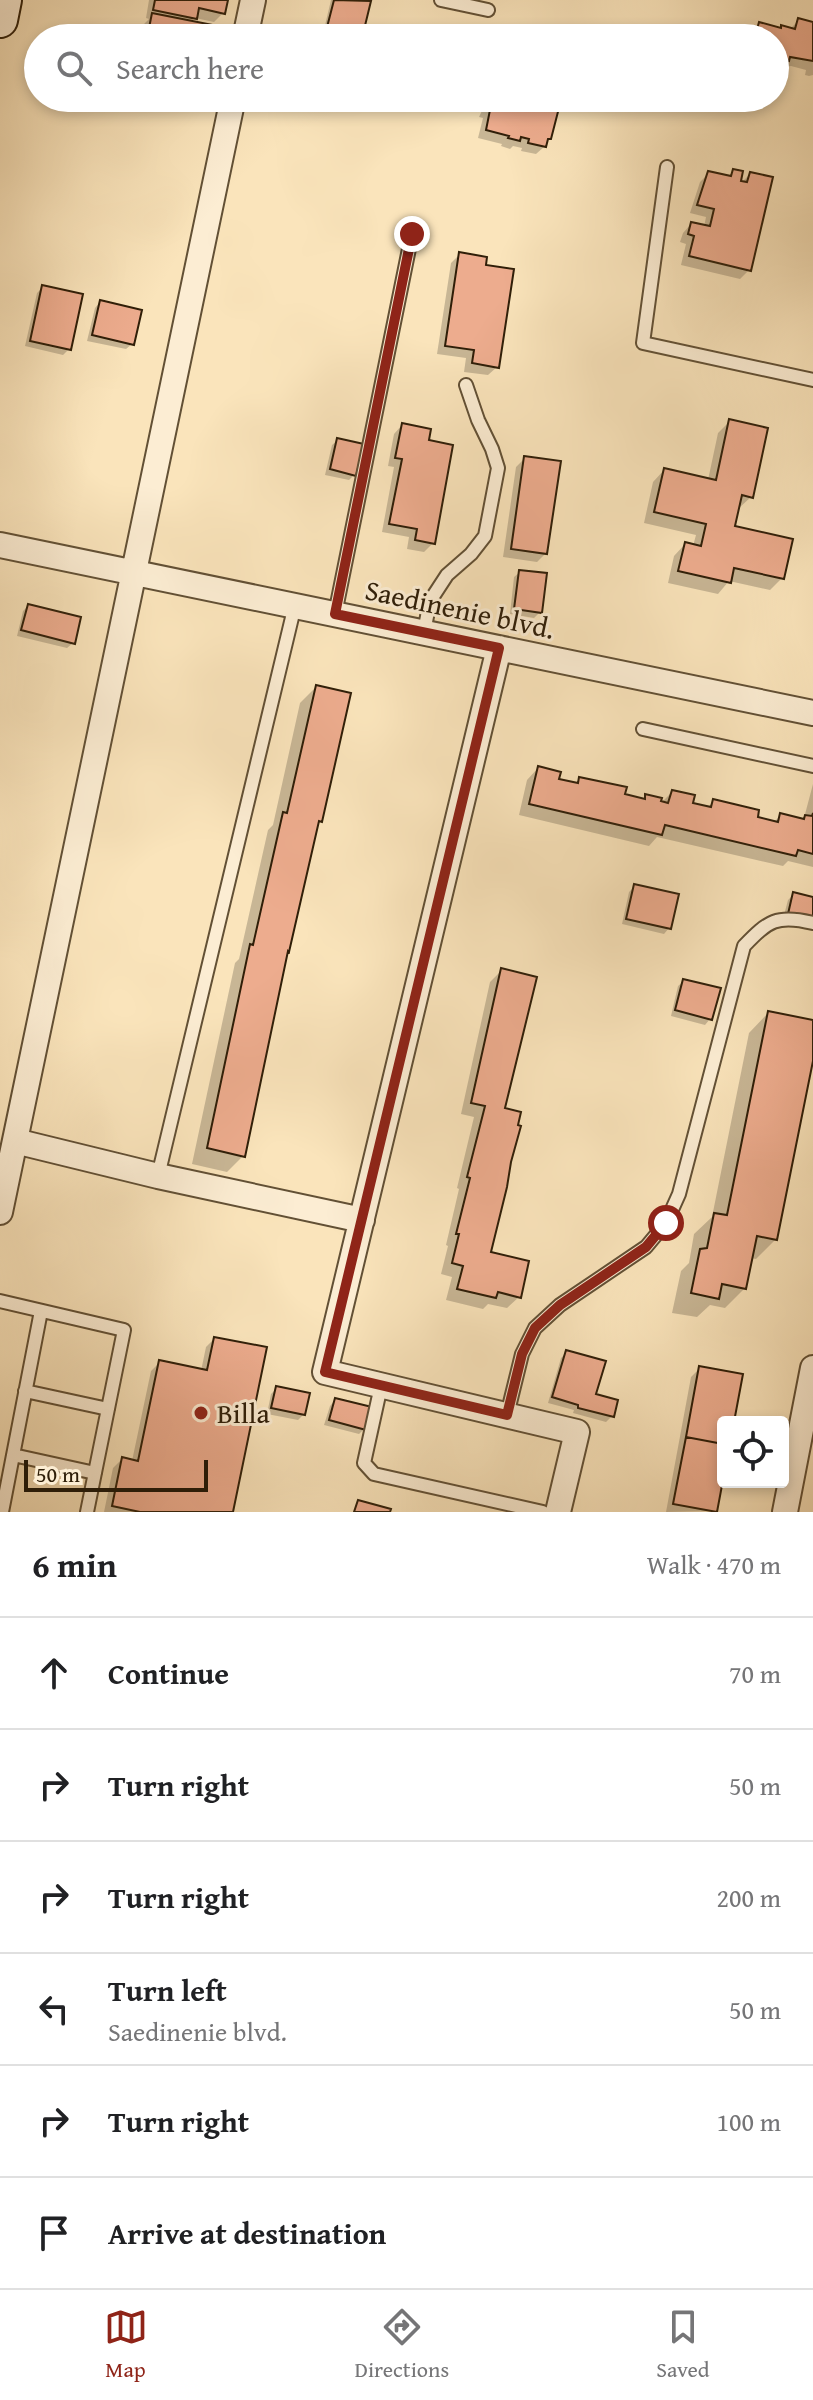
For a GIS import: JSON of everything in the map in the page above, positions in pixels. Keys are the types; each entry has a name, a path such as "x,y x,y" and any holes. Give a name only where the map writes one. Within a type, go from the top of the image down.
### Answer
{"street":[{"path":"0,20 4,0"},
{"path":"248,24 253,0"},
{"path":"0,1212 230,112"},
{"name":"Saedinenie blvd.","path":"0,545 813,713"},
{"path":"499,648 325,1372 577,1432 558,1512"},
{"path":"15,1141 362,1220"},
{"path":"785,1512 813,1368"}],"lane":[{"path":"441,0 488,10"},
{"path":"667,167 643,343 813,380"},
{"path":"335,614 412,234"},
{"path":"424,632 430,601 447,575 471,554 485,536 498,468 466,385"},
{"path":"158,1176 295,605"},
{"path":"643,729 813,766"},
{"path":"507,1415 522,1354 535,1328 560,1305 646,1247 666,1223 679,1194 744,946 765,924 796,919 813,923"},
{"path":"0,1301 124,1330 87,1512"},
{"path":"2,1512 41,1311"},
{"path":"381,1386 364,1463 374,1474 543,1512"},
{"path":"25,1391 108,1409"},
{"path":"13,1455 95,1473"}],"building":[{"path":"155,0 228,0 225,14 199,8 197,19 153,10"},
{"path":"334,0 371,1 365,24 328,24"},
{"path":"152,13 208,24 150,24"},
{"path":"798,18 813,22 813,61 790,57 789,61 789,27 795,29"},
{"path":"490,112 558,112 546,147 528,143 529,139 521,137 520,141 486,130"},
{"path":"733,169 743,171 741,181 747,182 750,172 773,177 751,271 689,256 694,236 688,234 691,222 710,226 714,209 697,205 708,171 731,176"},
{"path":"459,252 487,257 486,265 514,269 499,368 472,363 474,350 445,346"},
{"path":"42,285 83,294 71,350 30,341"},
{"path":"100,300 142,310 134,345 92,335"},
{"path":"729,419 768,428 753,498 742,495 735,526 793,539 784,579 734,568 731,583 678,571 685,542 701,546 706,524 654,512 664,468 716,480"},
{"path":"402,423 431,429 429,440 453,445 435,544 415,540 417,529 389,524 402,459 395,458"},
{"path":"337,438 364,444 356,476 330,469"},
{"path":"524,456 561,461 547,554 511,549"},
{"path":"519,570 547,573 542,613 514,609"},
{"path":"28,604 81,617 75,644 21,630"},
{"path":"316,685 351,693 322,822 319,821 288,951 245,1157 207,1148 250,944 253,945 283,812 287,813"},
{"path":"538,766 561,772 559,779 578,783 579,777 627,787 625,794 645,799 645,794 662,798 661,801 668,803 672,790 695,795 693,803 711,807 713,799 759,810 758,817 778,822 780,813 804,819 805,815 812,816 813,813 813,854 798,850 796,856 665,825 662,835 529,804"},
{"path":"634,884 679,894 671,929 626,919"},
{"path":"793,892 813,897 813,920 788,914"},
{"path":"501,968 537,977 505,1108 521,1112 518,1125 521,1126 491,1252 529,1261 521,1298 498,1292 496,1298 457,1289 463,1266 452,1263 470,1178 467,1177 485,1106 471,1103"},
{"path":"683,979 721,988 712,1020 675,1010"},
{"path":"768,1011 813,1020 813,1061 777,1240 757,1236 746,1289 722,1284 719,1299 691,1293 700,1249 707,1248 714,1213 727,1215"},
{"name":"Billa","path":"214,1337 267,1347 233,1512 140,1512 112,1506 122,1457 138,1461 159,1360 207,1370"},
{"path":"566,1350 606,1361 596,1394 618,1400 614,1417 578,1408 578,1405 552,1397"},
{"path":"699,1366 743,1374 735,1416 717,1416 717,1443 686,1437"},
{"path":"276,1386 310,1393 305,1415 271,1408"},
{"path":"335,1398 372,1407 366,1430 329,1420"},
{"path":"686,1437 717,1443 717,1488 722,1488 717,1512 673,1504"},
{"path":"358,1500 391,1509 390,1512 354,1512"}],"place":[{"name":"Billa","path":"201,1413"}],"route":[{"path":"412,234 335,614 499,648 325,1372 507,1415 522,1354 535,1328 560,1305 646,1247 666,1223"}]}
